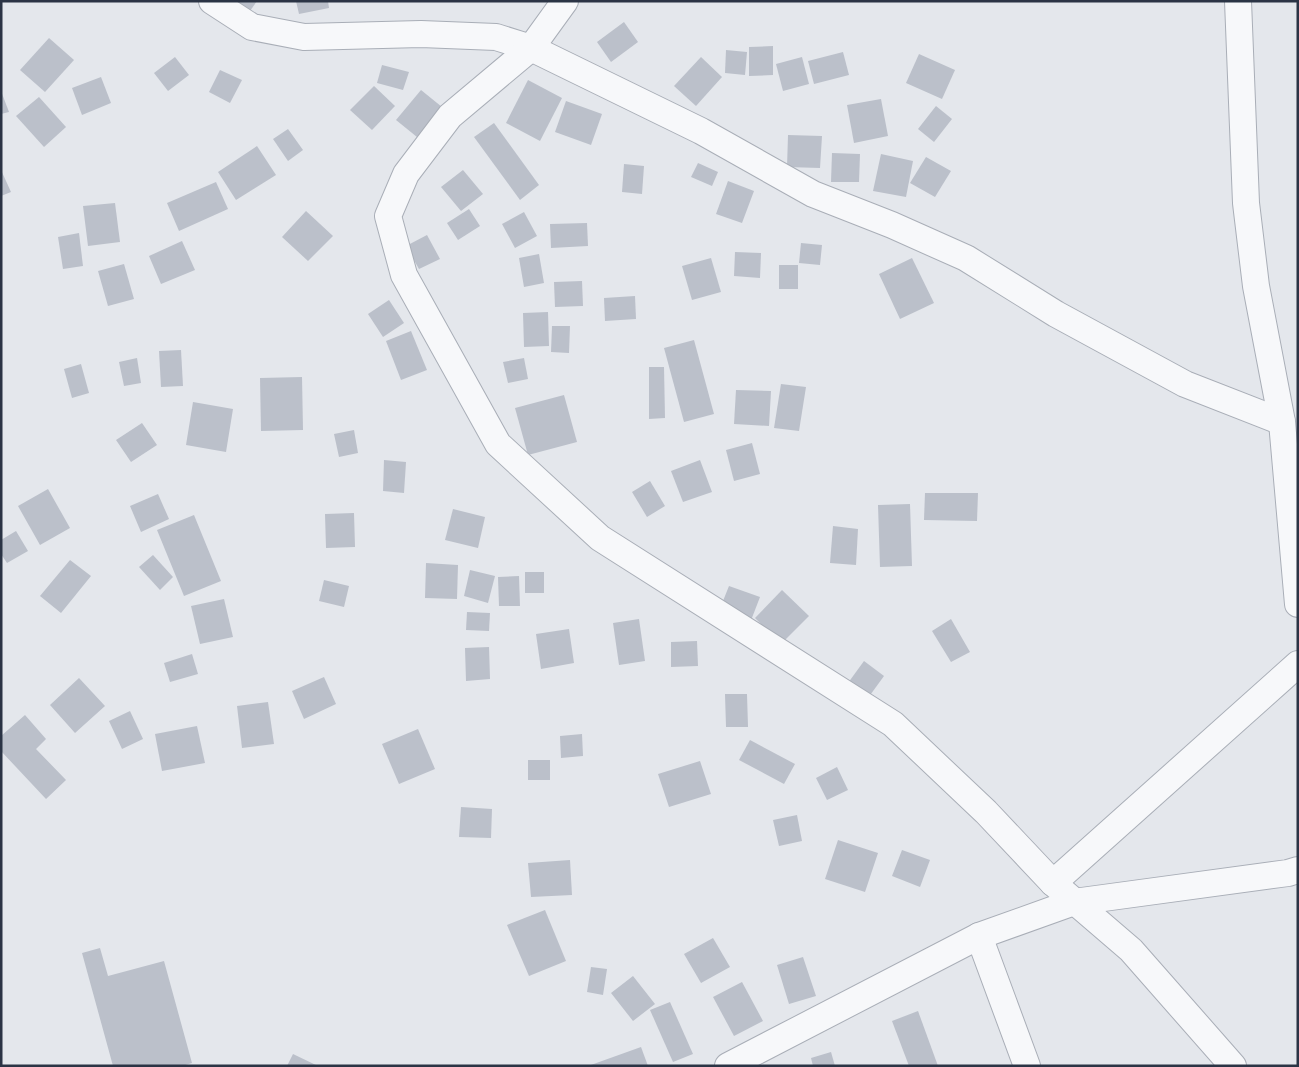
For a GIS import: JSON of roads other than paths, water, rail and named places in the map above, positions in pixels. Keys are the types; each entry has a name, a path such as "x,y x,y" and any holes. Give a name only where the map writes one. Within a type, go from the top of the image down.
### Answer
{"street":[{"path":"212,1 252,27 304,37 420,34 496,37 531,48 701,131 813,194 892,225 966,258 1056,314 1185,384 1282,422"},
{"path":"565,1 531,48 450,116 406,174 388,216 404,275 498,444 600,538 893,724 986,812 1053,883 1131,950 1233,1066"},
{"path":"1238,1 1246,203 1256,286 1282,422 1298,604"},
{"path":"1053,883 1298,664"},
{"path":"728,1066 979,936 1074,902 1288,873 1298,870"},
{"path":"979,936 1027,1066"}]}
